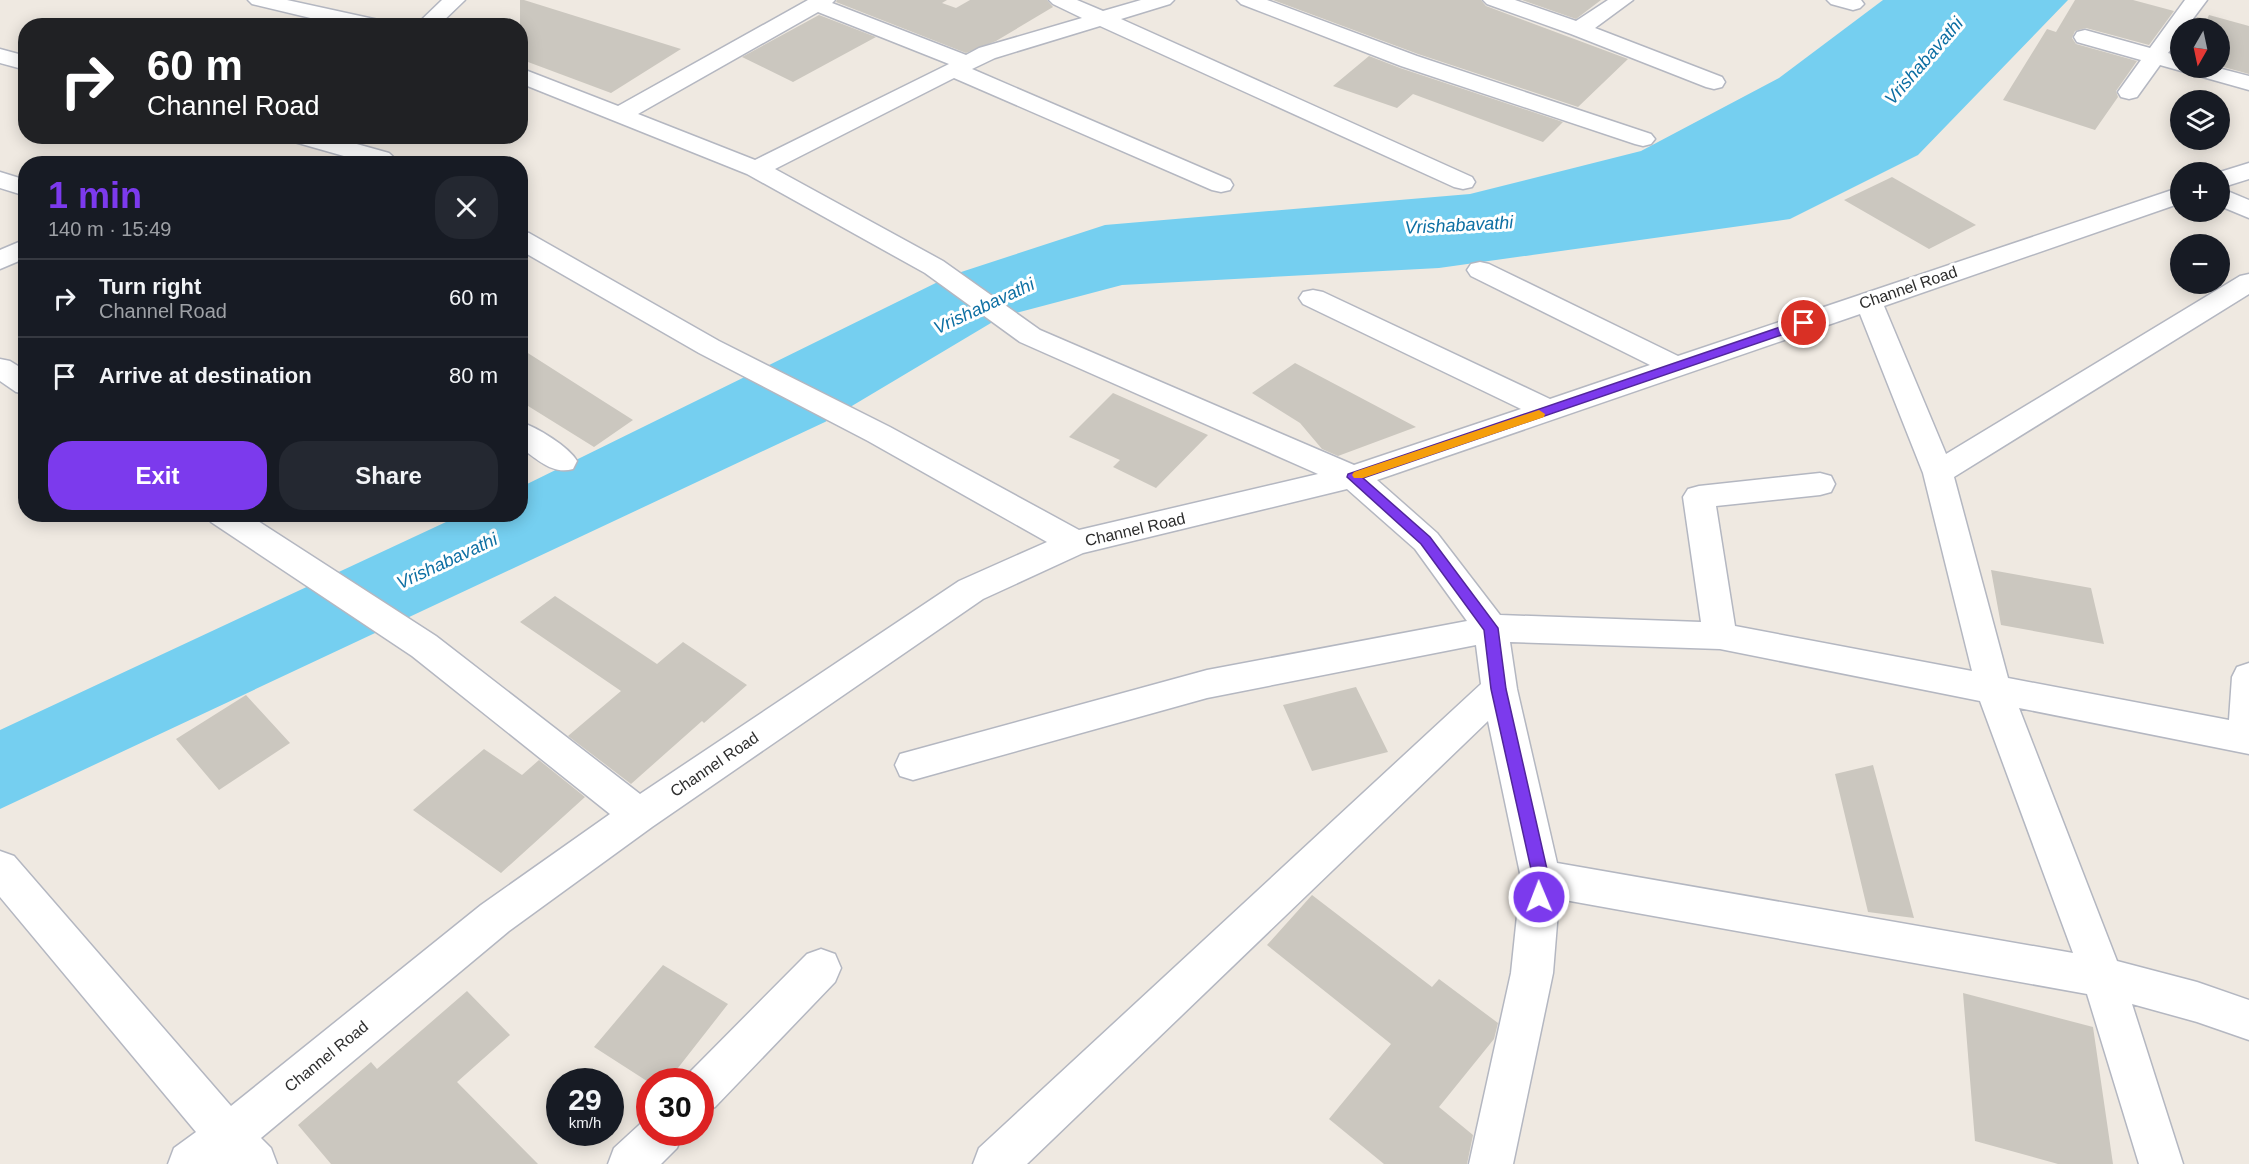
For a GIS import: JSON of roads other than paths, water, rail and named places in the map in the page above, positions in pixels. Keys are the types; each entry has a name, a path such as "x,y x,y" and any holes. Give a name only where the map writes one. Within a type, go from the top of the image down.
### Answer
{"street":[{"path":"259,0 295,4 346,18"},
{"path":"434,18 454,0"},
{"path":"1060,0 1463,182"},
{"path":"756,169 987,53 1163,0"},
{"path":"1248,0 1409,61 1643,139"},
{"path":"1494,0 1579,29 1714,82"},
{"path":"1579,29 1622,0"},
{"path":"2129,92 2196,0"},
{"path":"622,114 820,2 1221,185"},
{"path":"2085,37 2170,61"},
{"path":"0,56 18,61"},
{"path":"528,78 756,169 934,267 1030,336 1353,477 1425,541 1491,628 1499,689 1541,878 1532,973 1491,1164"},
{"path":"2230,78 2249,83"},
{"path":"328,144 373,156"},
{"path":"2230,177 2249,170"},
{"path":"0,179 18,186"},
{"name":"Channel Road","path":"190,1164 242,1150 495,918 639,815 971,590 1075,543 1353,477 2170,199"},
{"path":"2230,201 2249,210"},
{"path":"528,244 709,347 879,434 1075,543"},
{"path":"0,261 18,251"},
{"path":"1480,270 1677,367"},
{"path":"1938,473 2249,282"},
{"path":"1313,298 1550,411"},
{"path":"1868,301 1938,473 1994,690 2103,977 2161,1164"},
{"path":"0,368 18,380"},
{"path":"528,438 562,461"},
{"path":"1720,636 1699,497 1820,484"},
{"path":"234,522 424,646 639,815"},
{"path":"913,765 1208,684 1452,638 1491,628 1720,636 2247,738 2249,677"},
{"path":"995,1164 1499,689"},
{"path":"0,868 242,1150"},
{"path":"1541,878 2103,977 2197,1002 2249,1020"},
{"path":"714,1078 821,968"},
{"path":"630,1164 647,1146"}],"water":[{"name":"Vrishabavathi","path":"1883,0 2068,0 1918,155 1790,219 1439,268 1122,285 1001,317 825,422 0,809 0,730 446,522 528,522 528,484 952,275 1105,225 1470,194 1641,151 1779,78"}]}
